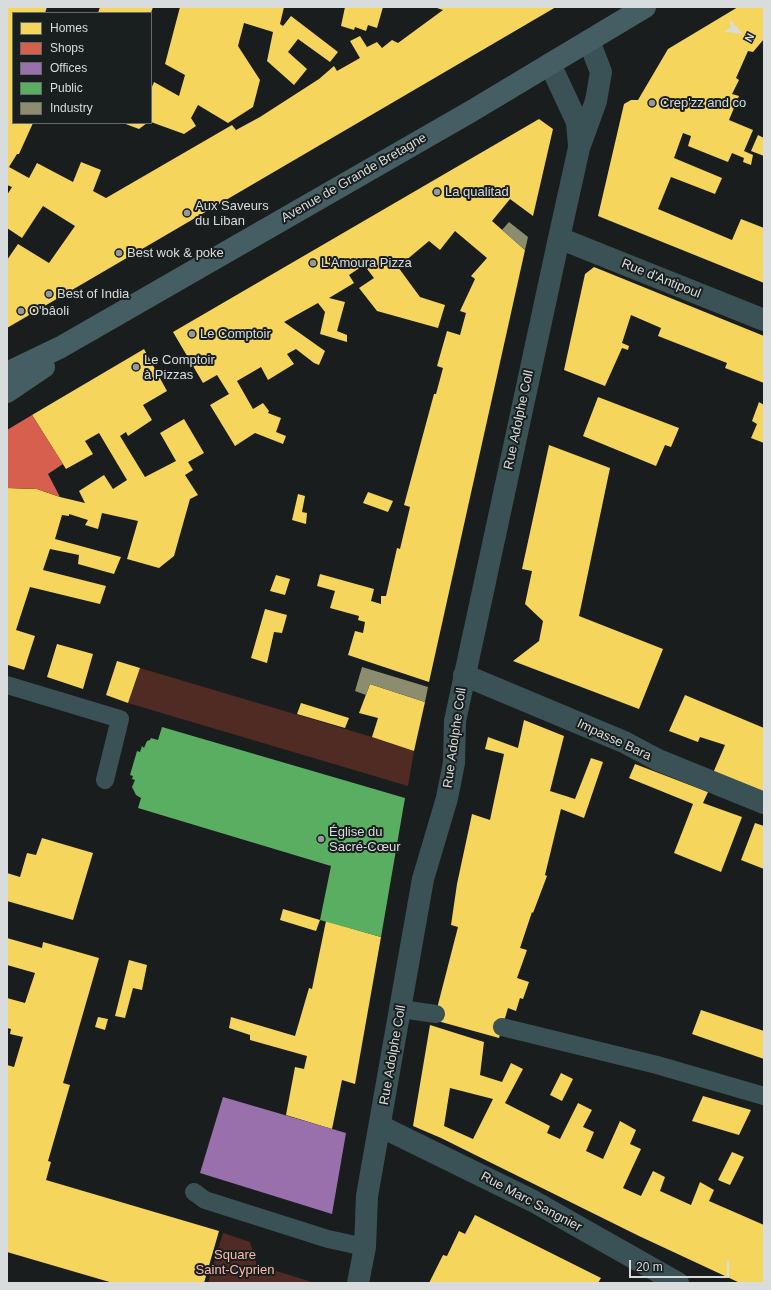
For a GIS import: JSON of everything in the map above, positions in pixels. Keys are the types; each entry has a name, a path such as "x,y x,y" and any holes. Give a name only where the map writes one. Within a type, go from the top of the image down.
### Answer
{"main road":[{"name":"Avenue de Grande Bretagne","path":"7,373 62,347 470,112 641,8"},
{"name":"Avenue de Grande Bretagne","path":"7,392 42,369 62,347"}],"street":[{"name":"Rue Adolphe Coll","path":"358,1283 365,1247 367,1196 423,879 447,798 454,764 455,721 464,675 579,148 596,101 601,72 589,41"},
{"name":"Rue Adolphe Coll","path":"550,64 577,122 579,148"},
{"name":"Rue d'Antipoul","path":"559,238 764,320"},
{"name":"Impasse Bara","path":"464,675 624,742 658,760 764,803"},
{"name":"Rue Marc Sangnier","path":"380,1126 533,1201 678,1283"}],"lane":[{"path":"7,685 120,718 105,780"},
{"path":"401,1009 436,1014"},
{"path":"502,1027 657,1066 764,1096"},
{"path":"194,1192 205,1200 328,1239 365,1247"}],"green space":[{"path":"140,668 372,737 414,751 408,786 128,703"},
{"name":"Square Saint-Cyprien","path":"223,1233 250,1242 257,1265 315,1283 208,1283"}],"building: Homes":[{"path":"7,7 47,7 45,12 12,12 12,124 33,124 19,154 17,154 9,167 29,178 37,163 73,182 81,162 101,170 93,191 106,198 232,125 236,130 260,117 319,79 334,66 337,71 360,58 350,41 360,36 367,47 377,42 382,48 392,40 398,43 443,10 434,7 556,7 7,328 7,260 18,244 49,263 75,226 43,206 22,238 7,228 7,195 12,187 7,185"},
{"path":"100,7 153,7 151,12 98,12"},
{"path":"180,7 284,7 280,24 283,26 291,16 338,52 330,62 298,39 288,52 307,69 294,85 267,61 273,32 244,23 238,46 260,80 253,107 228,123 198,105 191,118 196,126 184,134 152,122 152,87 154,82 179,96 185,75 165,64"},
{"path":"345,7 383,7 377,28 368,25 366,31 355,27 354,30 341,26"},
{"path":"738,7 764,7 764,39 753,52 748,51 736,78 739,80 732,94 739,96 729,120 753,130 744,151 753,155 751,165 743,162 744,158 732,153 728,162 688,146 691,136 683,133 674,158 722,178 715,194 671,177 658,209 732,240 741,219 764,228 764,283 598,216 624,104 631,100 638,100 668,49"},
{"path":"539,119 553,129 533,216 510,199 492,221 525,250 429,682 348,655 355,631 363,633 365,622 358,620 359,616 330,608 335,591 317,586 320,574 374,589 371,601 381,604 381,596 386,596 397,548 400,549 410,507 404,505 434,394 436,394 443,368 437,366 447,331 460,335 466,313 460,311 475,279 471,276 487,258 455,231 440,250 429,241 398,267 420,297 445,305 438,328 377,311 359,288 374,278 364,265 349,275 354,283 329,298 345,302 337,331 347,335 347,342 320,334 325,312 318,303 284,322 325,351 319,365 314,363 296,349 287,354 294,364 268,380 261,367 237,381 253,409 263,403 269,411 268,413 281,418 276,432 286,436 283,444 255,433 235,446 210,405 229,394 217,375 203,383 173,332"},
{"path":"126,124 146,124 139,129"},
{"path":"758,135 764,138 764,156 751,151"},
{"path":"594,267 764,336 764,383 725,368 727,363 658,336 661,328 631,315 622,343 629,346 628,350 622,348 605,386 564,370 585,274"},
{"path":"144,349 167,391 143,405 152,420 128,436 126,432 120,436 145,477 176,461 160,433 184,419 204,453 188,462 193,470 185,475 198,495 190,499 174,556 159,568 127,559 138,521 102,513 98,529 85,525 88,520 69,514 69,516 62,515 55,539 121,557 114,574 78,564 79,555 50,549 43,570 106,586 100,604 30,587 16,630 35,636 24,670 8,665 7,488 37,489 60,497 85,503 79,491 104,475 113,489 127,480 99,433 85,441 93,454 66,469 32,415"},
{"path":"598,397 679,428 671,447 665,445 656,466 583,436"},
{"path":"759,402 764,405 764,443 751,438 757,424 752,421"},
{"path":"549,445 610,468 579,616 663,649 639,709 513,661 539,641 543,621 525,604 532,571 522,569"},
{"path":"368,492 393,501 388,512 363,503"},
{"path":"298,494 305,496 302,512 307,513 306,524 292,520"},
{"path":"276,575 290,579 285,595 270,591"},
{"path":"265,609 287,615 282,633 274,632 267,663 251,658"},
{"path":"57,644 93,654 83,689 47,677"},
{"path":"117,661 140,668 128,703 106,695"},
{"path":"370,684 425,702 414,751 372,737 378,718 359,713"},
{"path":"685,695 764,728 764,793 713,773 725,745 700,737 698,742 669,731"},
{"path":"301,703 349,718 345,728 297,714"},
{"path":"524,720 564,736 550,791 575,799 591,758 603,762 584,818 561,809 545,875 547,876 533,913 532,912 520,948 527,950 517,978 529,982 523,999 520,998 516,1011 508,1008 499,1038 434,1020 458,927 451,925 457,884 472,814 490,820 504,754 485,749 488,737 518,748"},
{"path":"635,764 708,792 703,803 742,817 721,872 674,853 693,804 629,778"},
{"path":"755,823 764,826 764,869 741,860"},
{"path":"42,838 93,853 73,920 7,901 7,873 20,877 27,853 36,855"},
{"path":"283,909 320,920 316,931 280,920"},
{"path":"326,921 381,937 355,1084 342,1080 332,1129 286,1115 295,1067 304,1069 307,1056 250,1040 250,1035 229,1028 231,1017 295,1036 309,988 312,989"},
{"path":"7,938 42,948 43,942 99,958 63,1083 70,1085 48,1161 51,1162 46,1180 219,1231 204,1283 113,1283 7,1252 7,1065 14,1067 23,1037 10,1034 11,1029 7,1028 7,998 25,1003 35,973 7,965"},
{"path":"129,960 147,965 142,990 133,988 125,1018 115,1016"},
{"path":"701,1010 764,1031 764,1059 692,1034"},
{"path":"98,1017 108,1019 105,1030 95,1027"},
{"path":"430,1025 484,1042 480,1075 502,1082 511,1063 523,1069 505,1103 550,1126 547,1133 560,1139 578,1103 592,1110 583,1127 594,1132 586,1151 603,1159 620,1121 636,1130 630,1144 641,1149 623,1188 641,1196 653,1171 665,1177 660,1191 691,1205 700,1182 714,1190 709,1201 764,1225 764,1283 740,1283 639,1236 441,1138 413,1126","holes":["450,1088 493,1099 473,1139 444,1126"]},
{"path":"561,1073 573,1079 562,1101 550,1095"},
{"path":"703,1096 751,1110 739,1135 692,1121"},
{"path":"732,1152 744,1157 730,1185 718,1180"},
{"path":"475,1215 601,1278 598,1283 429,1283 443,1255 447,1256 459,1231 465,1234"}],"building: Shops":[{"path":"32,415 63,464 48,474 60,497 37,489 7,488 7,430"}],"building: Offices":[{"path":"223,1097 346,1133 332,1214 200,1173"}],"building: Public":[{"name":"Église du Sacré-Cœur","path":"162,727 405,798 381,937 320,920 331,866 138,808 141,798 136,795 132,787 135,780 132,779 133,776 130,775 137,751 140,752 142,746 144,748 147,741 151,738 158,740"}],"building: Industry":[{"path":"509,222 528,237 525,250 502,230"},
{"path":"362,667 428,687 425,702 370,684 366,695 355,691"}],"place":[{"name":"Crep'zz and co","path":"652,103"},
{"name":"La qualitad","path":"437,192"},
{"name":"Aux Saveurs du Liban","path":"187,213"},
{"name":"Best wok & poke","path":"119,253"},
{"name":"L'Amoura Pizza","path":"313,263"},
{"name":"Best of India","path":"49,294"},
{"name":"O'bâoli","path":"21,311"},
{"name":"Le Comptoir","path":"192,334"},
{"name":"Le Comptoir à Pizzas","path":"136,367"},
{"name":"Église du Sacré-Cœur","path":"321,839"}]}
